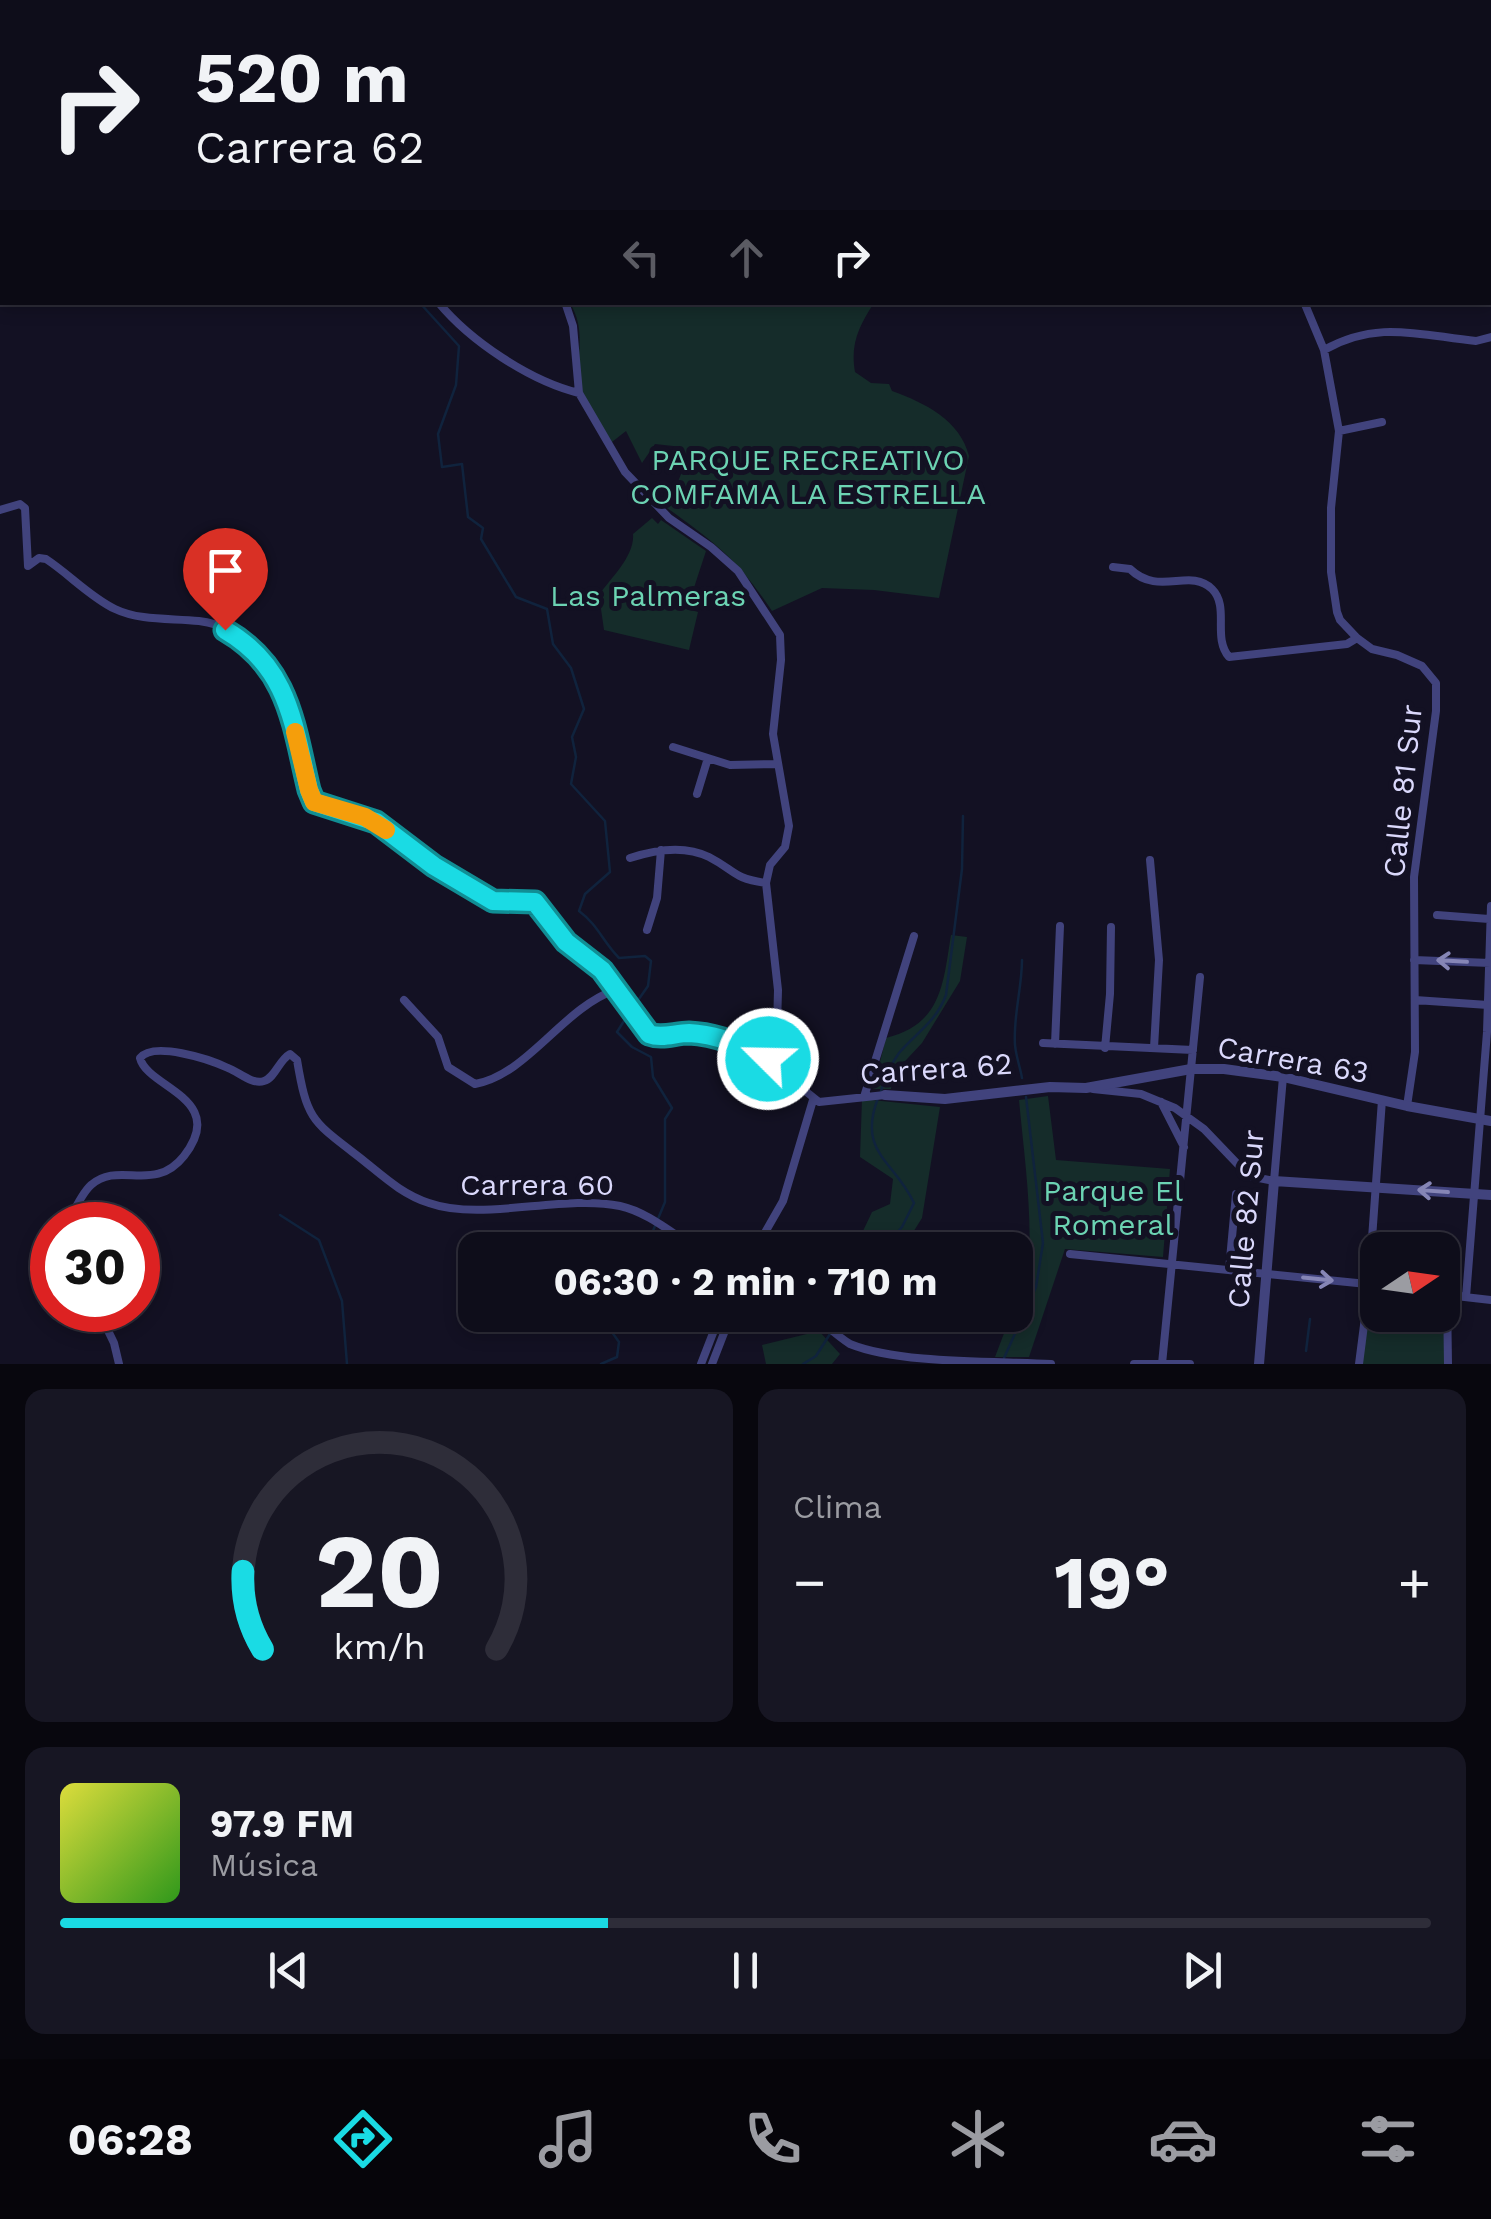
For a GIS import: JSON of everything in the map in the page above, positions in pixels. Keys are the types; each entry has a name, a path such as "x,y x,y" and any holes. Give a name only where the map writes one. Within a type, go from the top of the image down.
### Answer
{"street":[{"path":"441,305 455,322 541,380 578,393"},
{"path":"566,305 573,326 578,393 624,472 669,518 712,547 738,571 776,626 782,646 773,734 788,813 788,838 770,865 766,883 777,975 776,1066"},
{"path":"1113,567 1130,569 1140,580 1206,584 1219,602 1220,637 1229,657 1347,644 1356,638 1340,620 1332,572 1331,508 1338,430 1324,350 1305,305"},
{"path":"1324,350 1347,337 1379,331 1476,341 1491,337"},
{"path":"1338,430 1382,422"},
{"path":"0,510 20,504 25,508 28,566 39,558 46,559 118,611 214,624 250,645 290,706 314,802 376,822 434,866 493,901 535,902 566,942 602,970 649,1034 709,1035 758,1053 813,1100 783,1201 765,1232"},
{"name":"Calle 81 Sur","path":"1356,638 1372,649 1422,666 1436,683 1436,711 1414,876 1415,1052 1407,1106"},
{"path":"673,748 739,766 778,764"},
{"path":"697,794 708,758"},
{"path":"630,858 661,850 704,854 738,878 766,883"},
{"path":"646,930 657,898 661,850"},
{"path":"1150,860 1158,960 1154,1048"},
{"path":"1466,1297 1474,1194 1486,1120 1491,906"},
{"path":"1436,915 1489,918"},
{"path":"1055,1044 1060,926"},
{"path":"1104,1048 1110,994 1110,927"},
{"path":"874,1096 914,936"},
{"path":"1414,960 1490,964"},
{"path":"1162,1363 1200,977"},
{"path":"404,1000 438,1037 448,1067 475,1084 495,1079 513,1068 588,1002 616,990"},
{"path":"1415,1000 1488,1005"},
{"path":"1043,1043 1193,1050"},
{"name":"Carrera 60","path":"80,1202 95,1182 113,1176 163,1174 183,1157 192,1141 195,1118 186,1099 148,1073 140,1064 141,1055 151,1050 198,1058 231,1069 253,1082 262,1082 269,1080 284,1056 292,1054 297,1060 306,1107 321,1128 396,1187 432,1204 452,1208 611,1204 634,1210 670,1232"},
{"name":"Carrera 63","path":"1086,1088 1191,1069 1224,1069 1283,1077 1486,1120"},
{"name":"Calle 82 Sur","path":"1258,1364 1283,1077"},
{"name":"Carrera 62","path":"813,1100 833,1103 874,1096 946,1099 1050,1086 1140,1094 1160,1101 1204,1128 1249,1176 1491,1195"},
{"path":"1371,1232 1382,1100"},
{"path":"1160,1101 1184,1147"},
{"path":"1229,1270 1236,1194"},
{"path":"1070,1254 1360,1283"},
{"path":"1448,1364 1447,1295 1491,1300"},
{"path":"109,1332 119,1364"},
{"path":"701,1364 713,1332"},
{"path":"712,1364 724,1332"},
{"path":"834,1332 864,1349 921,1361 1051,1364"},
{"path":"1359,1364 1362,1332"},
{"path":"1134,1364 1190,1364"}],"green space":[{"name":"PARQUE RECREATIVO COMFAMA LA ESTRELLA","path":"571,305 873,305 857,336 855,372 871,383 889,384 892,391 940,414 958,432 969,456 939,598 822,588 772,611 725,554 667,508 684,467 682,447 655,444 642,463 626,431 612,442 594,416 578,377 580,337"},
{"name":"Las Palmeras","path":"652,518 706,551 687,609 698,612 689,650 604,630 599,595 626,558 633,534"},
{"path":"951,935 967,937 960,981 922,1043 893,1074 891,1089 873,1089 886,1038 919,1023 936,1000"},
{"name":"Parque El Romeral","path":"1048,1096 1056,1160 1170,1169 1163,1257 1065,1249 1029,1357 995,1357 1005,1332 1033,1332 1033,1232 1030,1232 1019,1100"},
{"path":"862,1099 940,1107 922,1218 913,1232 863,1232 872,1212 890,1204 893,1179 860,1157"},
{"path":"820,1332 840,1354 832,1364 766,1364 762,1345"},
{"path":"1362,1332 1448,1332 1448,1364 1359,1364"}],"waterway":[{"path":"422,305 459,346 456,385 438,434 442,467 462,464 468,517 483,528 481,539 516,597 547,609 553,644 571,668 584,709 572,737 576,757 571,784 605,821 610,872 585,894 579,911 619,958 645,956 651,961 648,986 634,1006"},
{"path":"881,1091 896,1057 931,1020 946,995 962,869 963,816"},
{"path":"1022,960 1015,1034 1022,1078"},
{"path":"629,1013 617,1032 632,1047 651,1057 653,1077 672,1108 665,1119 665,1202 652,1232"},
{"path":"1004,1358 1036,1287 1043,1243 1026,1097"},
{"path":"878,1098 872,1132 875,1144 914,1203 898,1232"},
{"path":"280,1215 319,1240 342,1301 347,1364"},
{"path":"1306,1351 1310,1319"},
{"path":"601,1364 617,1357 619,1342 612,1332"},
{"path":"803,1364 816,1356 831,1332"}],"slow traffic":[{"path":"295,732 314,802 365,817 386,830"}],"route":[{"path":"225,630 260,655 290,706 314,802 376,822 434,866 493,901 535,902 566,942 602,970 649,1034 709,1035 768,1059"}]}
